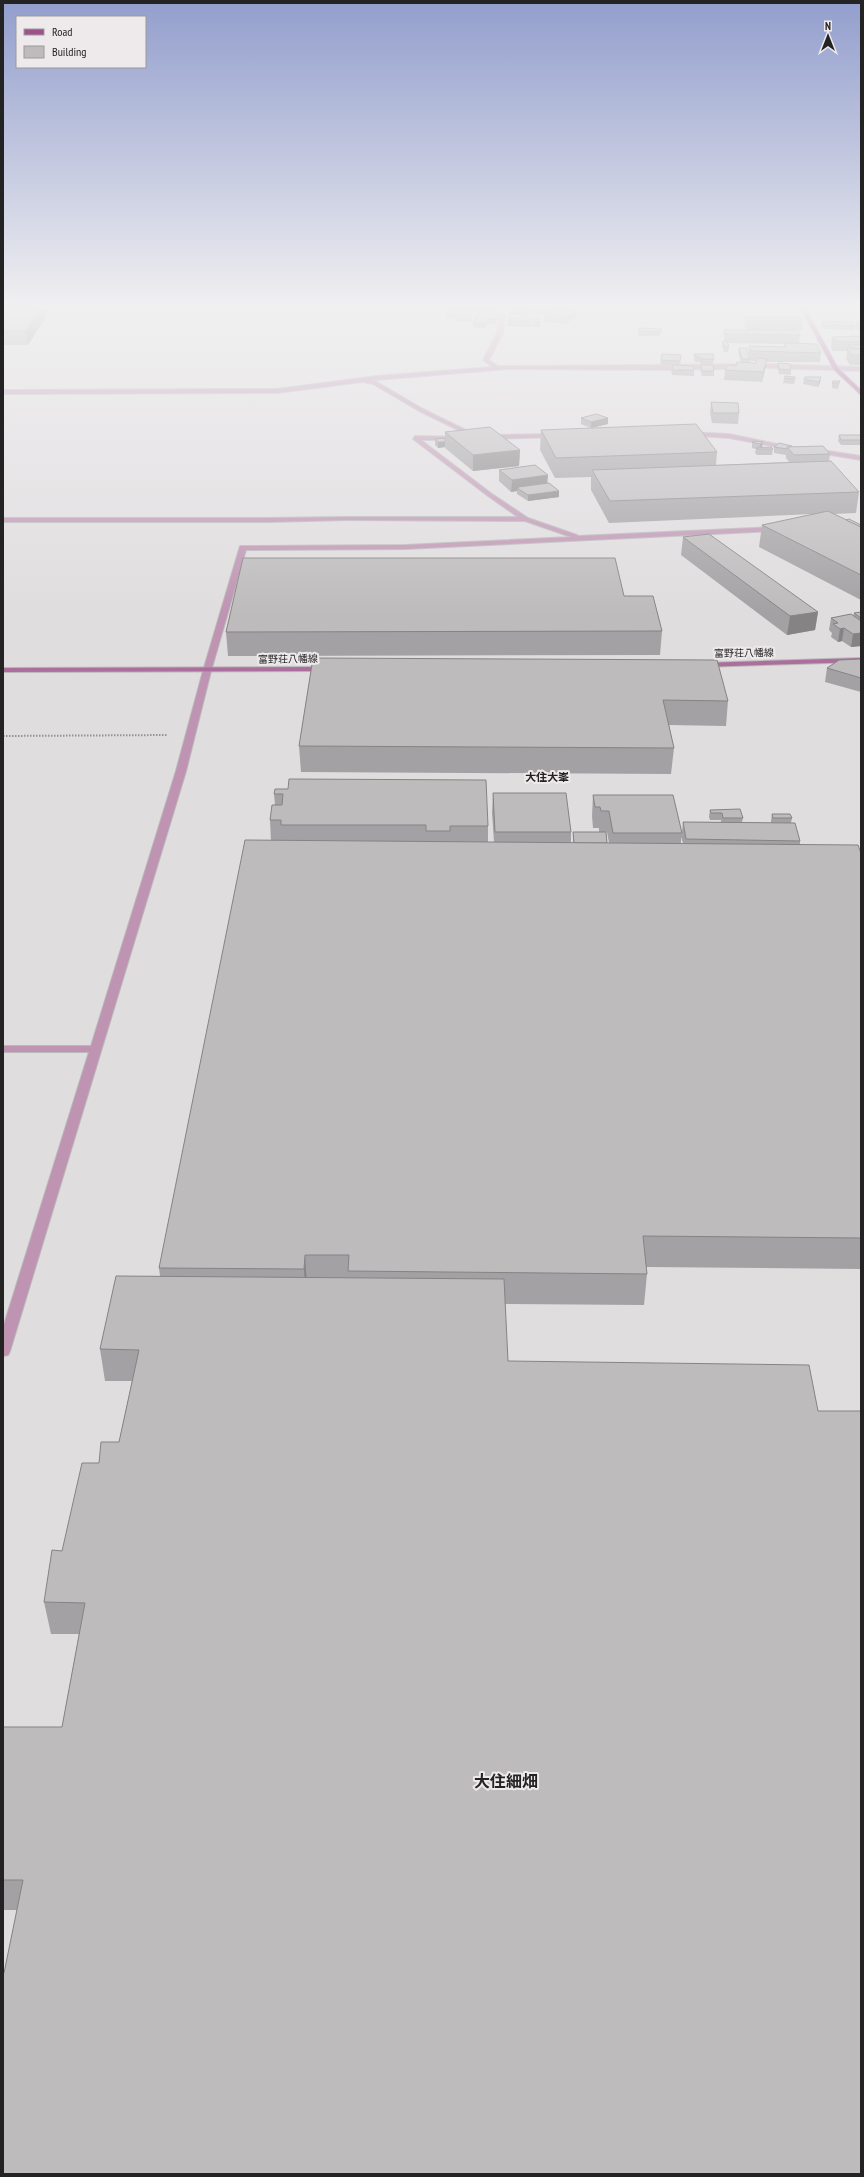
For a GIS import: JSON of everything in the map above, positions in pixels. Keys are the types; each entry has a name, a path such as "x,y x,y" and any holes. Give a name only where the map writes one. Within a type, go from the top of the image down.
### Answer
{"main road":[{"name":"富野荘八幡線","path":"693,665 861,660"},
{"name":"富野荘八幡線","path":"3,670 207,671 334,669"}],"street":[{"path":"423,411 478,438"},
{"path":"677,434 729,436 800,449"},
{"path":"566,436 415,438 490,495 526,519 580,538"},
{"path":"807,450 861,458"},
{"path":"3,520 526,519"},
{"path":"3,1351 94,1049 191,736 207,671 243,548 405,546 787,528"},
{"path":"3,1049 94,1049"}],"path":[{"path":"3,736 191,736"}],"building":[{"path":"713,411 739,411 739,413 713,413"},
{"path":"596,414 608,418 591,422 581,418"},
{"path":"696,424 717,452 556,458 541,430"},
{"path":"490,427 520,450 473,455 445,432"},
{"path":"839,435 861,435 861,440 841,440"},
{"path":"445,438 445,442 438,442 435,439"},
{"path":"752,442 763,442 760,444"},
{"path":"779,443 792,446 787,447 787,449 774,447"},
{"path":"823,446 830,454 794,455 787,447"},
{"path":"771,447 773,449 756,448"},
{"path":"831,461 859,492 610,501 592,470"},
{"path":"535,465 548,475 512,480 499,470"},
{"path":"549,483 559,491 528,495 517,488 519,488 518,487"},
{"path":"828,511 861,527 861,575 762,525"},
{"path":"849,519 861,525 861,527 846,520"},
{"path":"709,534 818,612 790,616 683,537"},
{"path":"243,558 615,558 624,596 653,596 662,631 226,632"},
{"path":"861,612 861,618 854,613"},
{"path":"851,614 861,621 861,633 853,634 844,628 840,629 833,624 838,623 831,618"},
{"path":"313,658 717,660 728,701 663,700 674,748 299,746"},
{"path":"861,659 861,678 827,668 839,660"},
{"path":"289,779 486,780 488,826 450,826 450,831 426,831 426,825 281,825 281,820 270,820 272,805 282,805 283,794 274,794 275,789 288,789"},
{"path":"493,793 566,793 571,832 495,832"},
{"path":"593,795 673,795 682,833 613,833 609,811 601,811 600,807 595,807"},
{"path":"740,809 743,818 723,818 722,813 711,813 710,810"},
{"path":"772,814 790,814 792,818 773,818"},
{"path":"683,822 795,823 800,841 686,839"},
{"path":"573,832 606,832 607,843 574,843"},
{"path":"245,840 858,845 861,853 861,1238 643,1236 647,1274 348,1271 349,1255 305,1255 304,1269 159,1268"},
{"path":"116,1276 504,1279 508,1361 809,1365 818,1411 861,1411 861,2174 3,2174 3,1973 23,1880 3,1880 3,1727 62,1727 85,1603 44,1602 52,1550 62,1551 82,1463 99,1463 101,1442 119,1442 139,1350 100,1349"}],"district":[{"name":"大住大峯","path":"547,777"},
{"name":"大住細畑","path":"506,1781"}]}
